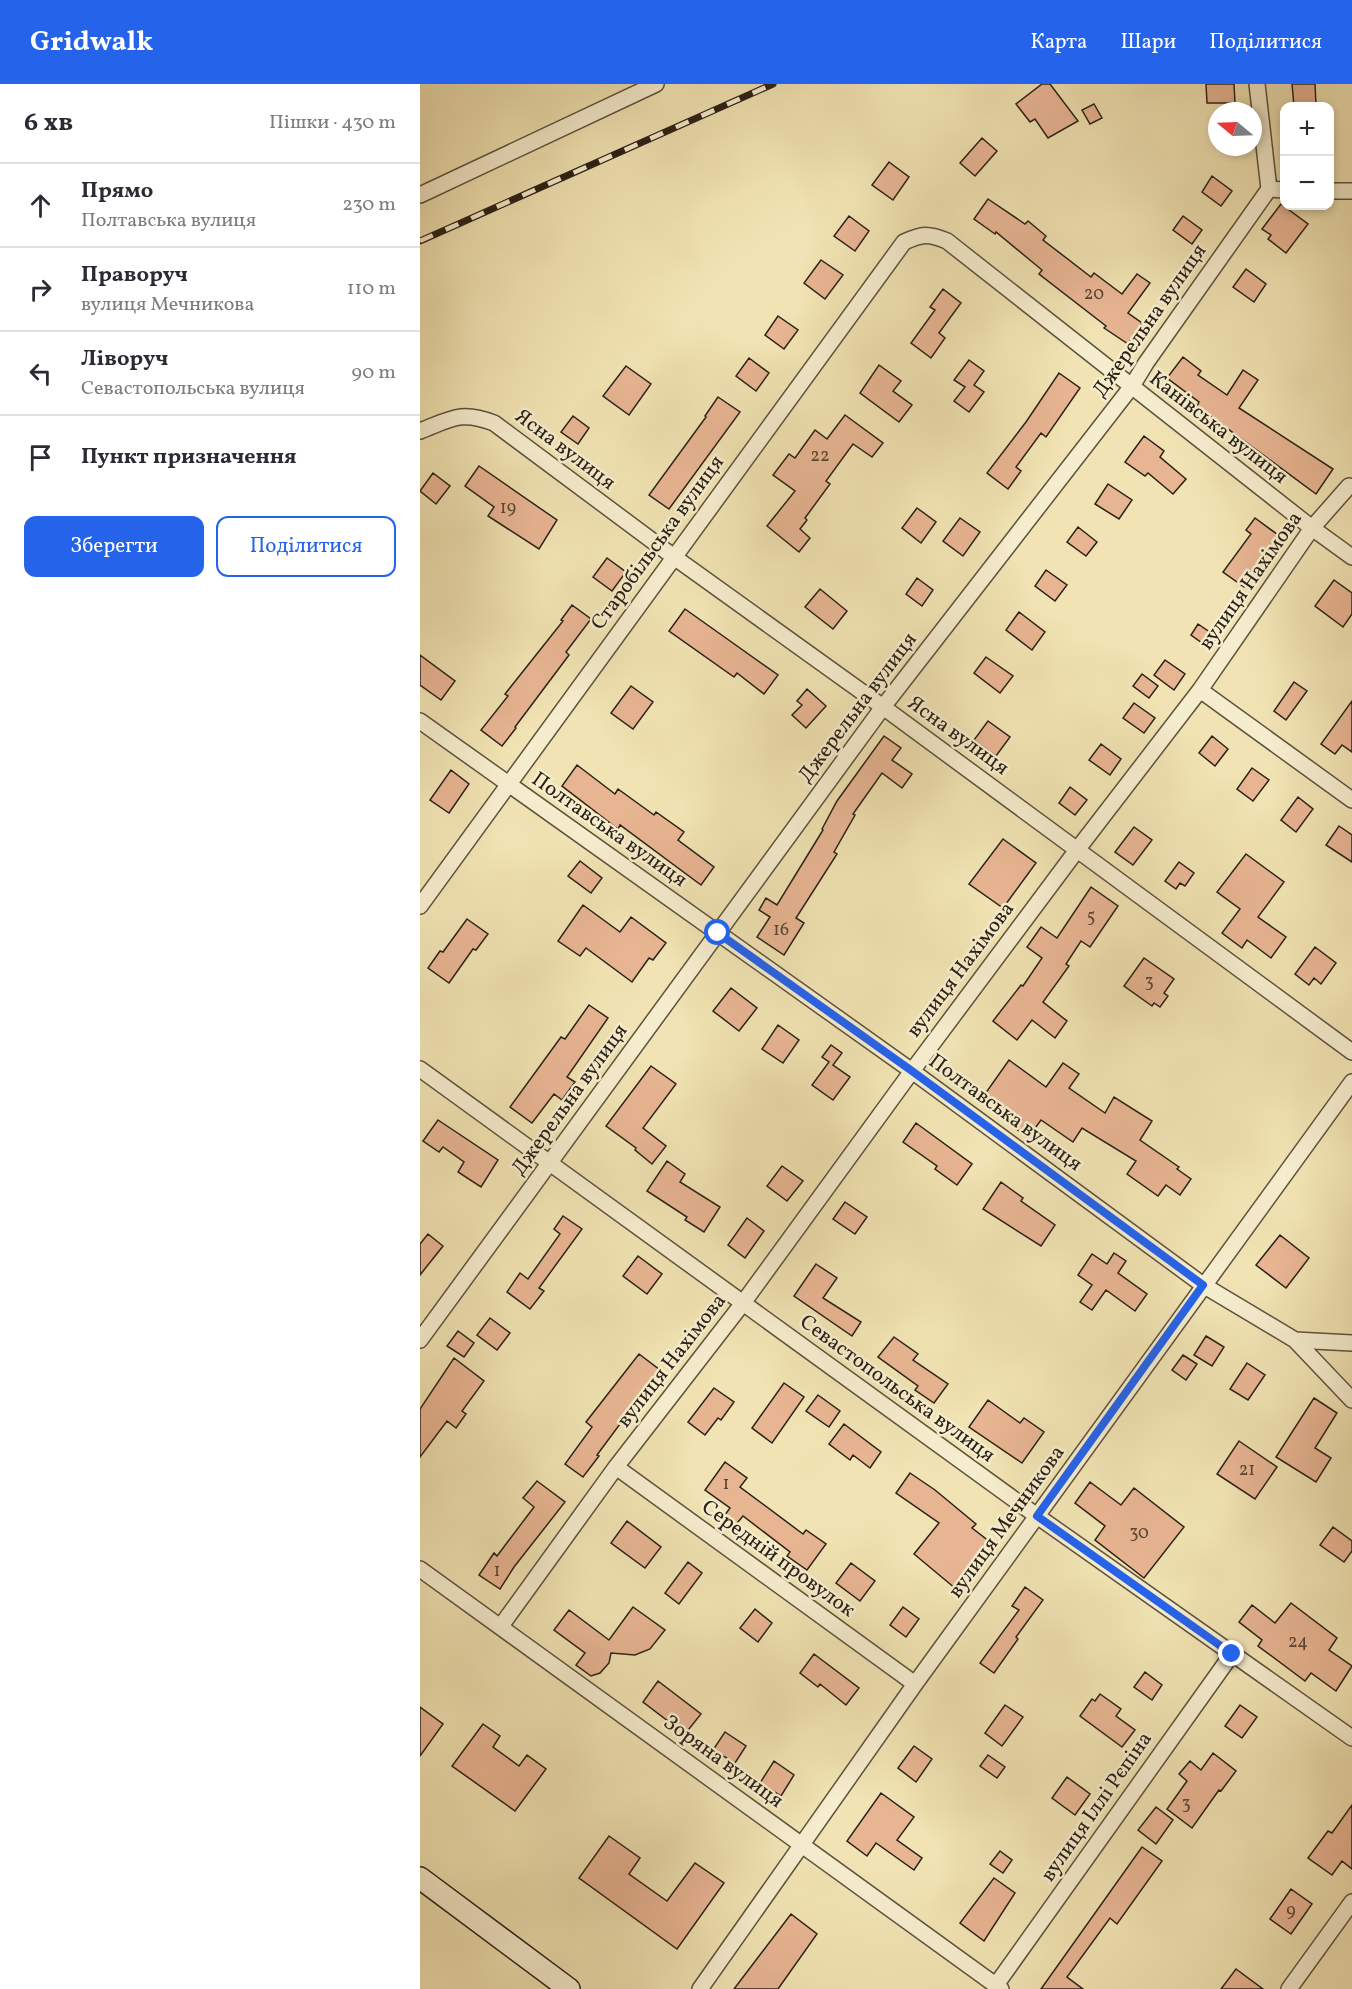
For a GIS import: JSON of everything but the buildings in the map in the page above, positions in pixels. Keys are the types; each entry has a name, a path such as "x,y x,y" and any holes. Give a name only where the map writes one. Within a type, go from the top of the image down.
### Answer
{"main road":[{"path":"420,1878 569,1989"}],"street":[{"path":"420,195 656,84"},
{"name":"Джерельна вулиця","path":"420,1340 883,707 1132,386 1146,363 1277,190 1257,84"},
{"path":"1334,191 1352,191"},
{"name":"Старобільська вулиця","path":"420,906 904,242 925,234 947,241"},
{"name":"Канівська вулиця","path":"947,241 1352,557"},
{"name":"Ясна вулиця","path":"420,431 462,415 477,416 494,423 1352,1052"},
{"name":"вулиця Нахімова","path":"501,1626 616,1467 743,1303 912,1071 1200,690 1312,528 1349,486"},
{"path":"1200,690 1352,800"},
{"name":"Полтавська вулиця","path":"420,721 912,1071 1203,1285 1295,1340 1352,1400"},
{"name":"Севастопольська вулиця","path":"420,1069 1037,1516 1352,1738"},
{"name":"вулиця Мечникова","path":"700,1989 915,1684 1352,1082"},
{"path":"1295,1340 1352,1343"},
{"name":"Середній провулок","path":"616,1467 915,1684"},
{"name":"Зоряна вулиця","path":"420,1569 999,1987"},
{"name":"вулиця Іллі Рєпіна","path":"999,1987 1232,1654"},
{"path":"1289,1989 1352,1902"}],"railway":[{"path":"420,241 773,84"}],"route":[{"path":"718,933 912,1071 1203,1285 1037,1516 1232,1654"}]}
